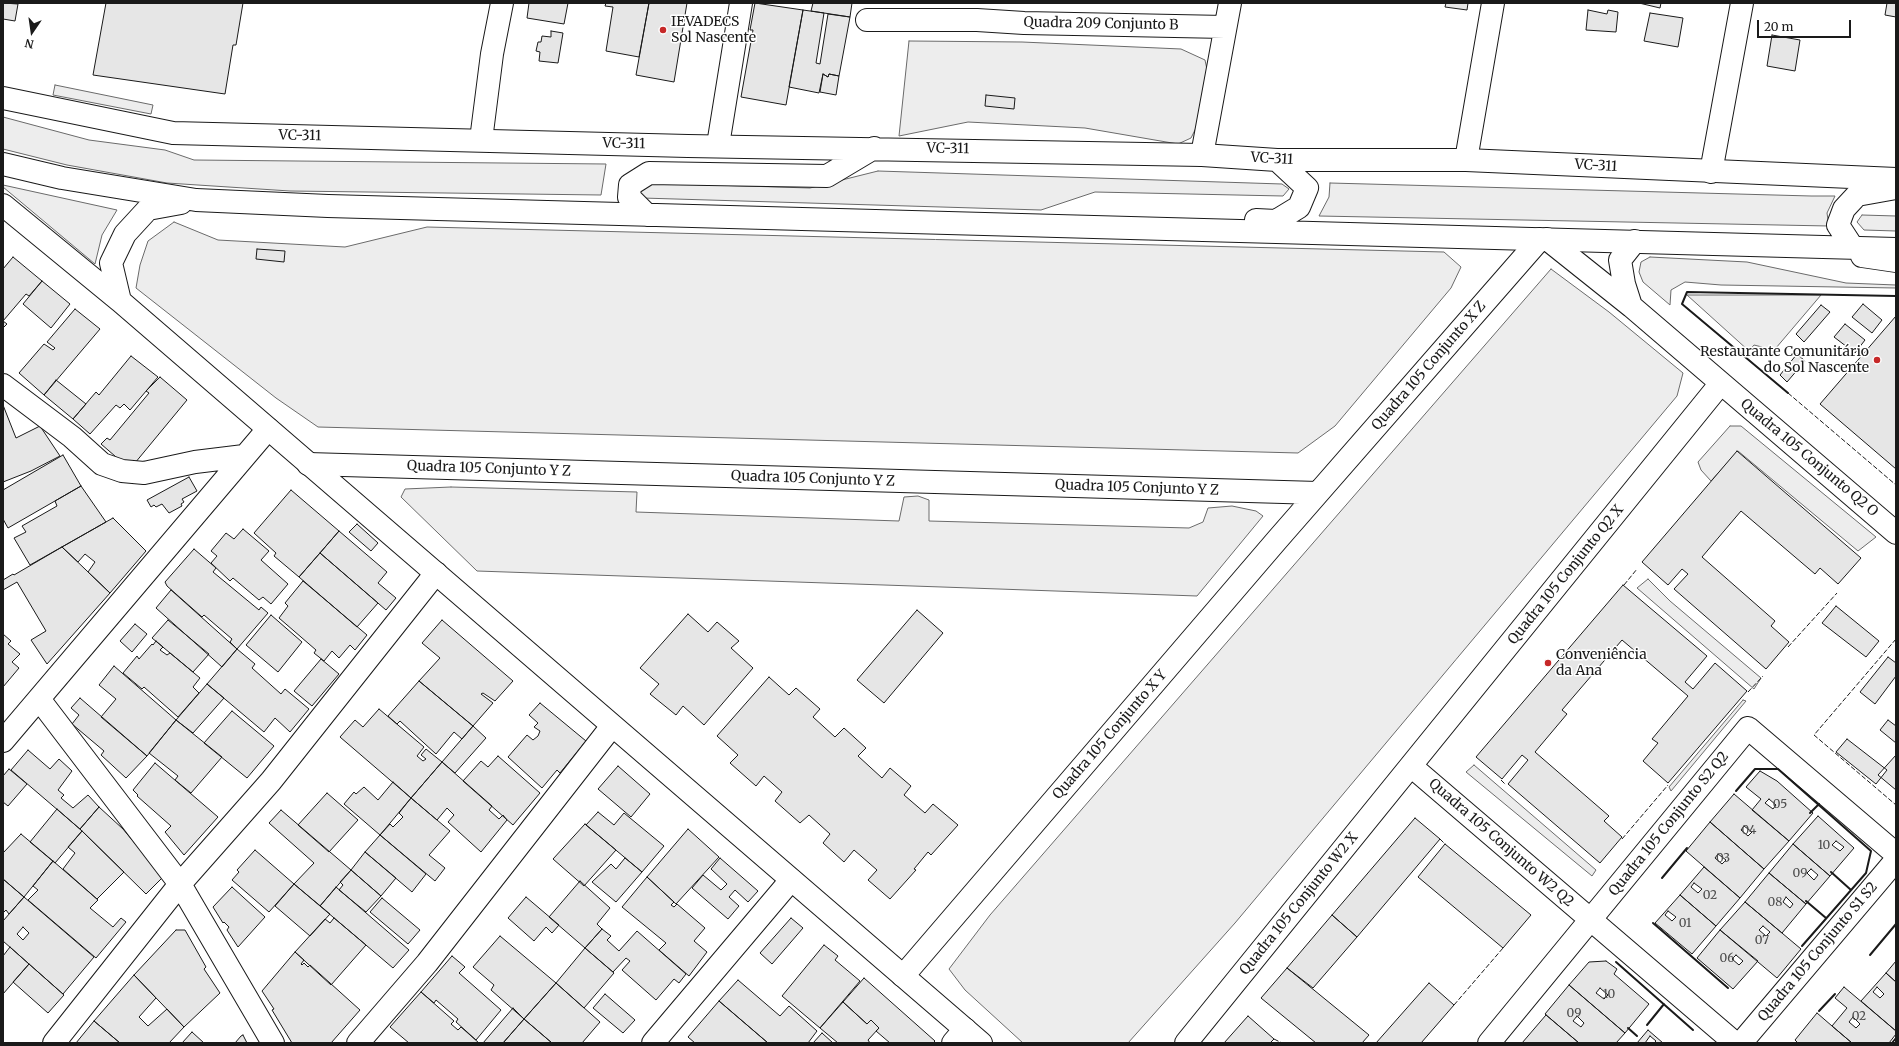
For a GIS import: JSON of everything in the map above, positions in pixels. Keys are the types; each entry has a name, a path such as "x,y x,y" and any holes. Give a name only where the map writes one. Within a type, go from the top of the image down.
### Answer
{"street":[{"path":"481,140 492,54 502,3"},
{"path":"718,145 742,3"},
{"path":"1202,155 1230,3"},
{"path":"1466,160 1493,3"},
{"path":"1711,172 1742,3"},
{"name":"Quadra 209 Conjunto B","path":"867,20 978,11 1024,23 1225,27"},
{"name":"VC-311","path":"3,98 173,133 1202,155 1277,160 1466,160 1896,179"},
{"path":"647,215 629,197 630,185 649,173 827,176 874,148"},
{"path":"1088,226 1129,217 1276,221 1299,207 1307,188 1277,160"},
{"path":"3,164 62,178 196,200 328,206 1896,249"},
{"path":"1853,248 1838,226 1844,209 1857,195 1896,188"},
{"path":"120,301 111,263 125,234 148,209 196,200"},
{"path":"3,205 120,301 903,976 966,1038"},
{"name":"Quadra 105 Conjunto Q2 O","path":"1543,239 1628,304 1896,533"},
{"name":"Quadra 105 Conjunto X Z","path":"1318,494 1543,239"},
{"path":"1628,304 1620,260 1636,241"},
{"path":"1794,246 1896,261"},
{"name":"Quadra 105 Conjunto Q2 X","path":"1411,766 1721,383"},
{"path":"3,385 72,437 102,464 122,471 144,473 195,462 244,456"},
{"path":"3,741 268,429"},
{"name":"Quadra 105 Conjunto Y Z","path":"308,464 1318,494"},
{"name":"Quadra 105 Conjunto X Y","path":"903,976 1318,494"},
{"path":"54,1043 180,884 271,781 436,573"},
{"path":"39,699 180,884 273,1043"},
{"path":"358,1043 427,963 612,726"},
{"name":"Quadra 105 Conjunto S2 Q2","path":"1489,1043 1748,728 1896,854"},
{"name":"Quadra 105 Conjunto W2 Q2","path":"1411,766 1735,1043"},
{"name":"Quadra 105 Conjunto W2 X","path":"1186,1043 1411,766"},
{"name":"Quadra 105 Conjunto S1 S2","path":"1741,1043 1896,860"},
{"path":"653,1043 791,880"}],"shaded area":[{"path":"909,41 1022,42 1181,49 1205,60 1209,79 1202,116 1191,138 1178,144 1085,128 968,122 899,136"},
{"path":"55,85 153,105 151,114 53,95"},
{"path":"3,117 89,140 165,150 194,160 606,164 601,195 290,191 167,183 67,165 3,149"},
{"path":"878,171 1282,184 1289,189 1283,196 1095,192 1041,210 642,198 637,190 646,183 810,188"},
{"path":"1330,183 1835,196 1827,213 1829,226 1319,216 1329,197"},
{"path":"3,185 117,210 102,235 95,264 3,187"},
{"path":"1862,215 1896,216 1896,231 1864,230 1857,222"},
{"path":"174,222 218,240 345,247 427,227 1444,252 1461,267 1451,288 1335,426 1298,453 318,427 276,398 136,288 140,265 148,241"},
{"path":"1650,257 1747,262 1846,283 1896,285 1896,288 1721,285 1685,282 1671,290 1670,305 1643,282 1639,272 1641,262"},
{"path":"1551,269 1609,312 1683,373 1677,396 1235,923 1128,1043 1023,1043 965,990 949,969 990,915"},
{"path":"1687,295 1821,295 1770,355 1762,347 1754,345 1749,351"},
{"path":"1730,426 1741,426 1876,537 1858,551 1738,451 1711,481 1701,470 1698,462"},
{"path":"451,487 637,492 636,512 899,521 904,497 918,496 929,500 929,521 1189,528 1203,522 1208,508 1232,506 1256,511 1263,516 1197,596 477,571 401,497 405,489"},
{"path":"1648,579 1670,601 1761,678 1754,689 1637,588"},
{"path":"1743,700 1746,701 1671,791 1669,787"},
{"path":"1474,765 1596,870 1592,876 1466,772"}],"building":[{"path":"3,3 18,4 15,21 3,19"},
{"path":"106,3 243,3 236,45 233,45 225,94 93,75"},
{"path":"529,3 568,3 564,24 527,18"},
{"path":"606,3 649,3 639,57 606,51 613,7 605,6"},
{"name":"IEVADECS Sol Nascente","path":"649,3 687,3 674,82 636,75"},
{"path":"755,3 803,10 786,105 741,97 753,30 750,30"},
{"path":"813,3 852,3 850,17 811,11"},
{"path":"1446,3 1468,3 1467,10 1445,7"},
{"path":"1639,3 1661,3 1660,8"},
{"path":"1887,3 1896,3 1896,17 1885,15"},
{"path":"803,10 824,13 816,63 820,64 828,14 850,17 839,76 829,74 828,77 823,74 819,93 789,87"},
{"path":"1588,10 1607,14 1608,10 1618,12 1616,32 1586,30"},
{"path":"1650,13 1683,18 1678,47 1644,41"},
{"path":"551,31 563,33 558,63 539,61 540,52 536,51 538,42 541,42 542,36 551,37"},
{"path":"1772,35 1800,40 1795,71 1767,66"},
{"path":"823,74 828,77 829,74 839,76 836,95 820,92"},
{"path":"986,95 1015,98 1014,109 985,106"},
{"path":"257,249 285,251 284,262 256,259"},
{"path":"13,257 42,281 29,296 26,294 3,321 3,269"},
{"path":"42,281 70,304 51,328 23,304"},
{"path":"1863,304 1882,320 1872,333 1852,317"},
{"path":"1821,305 1830,312 1804,342 1796,334"},
{"path":"75,309 100,329 44,395 19,373 44,344 53,350 55,348 47,342"},
{"name":"Restaurante Comunitário do Sol Nascente","path":"1896,316 1896,469 1820,404"},
{"path":"3,321 7,324 3,328"},
{"path":"1845,324 1865,340 1855,353 1834,337"},
{"path":"1797,354 1805,361 1787,382 1780,375"},
{"path":"131,356 158,377 130,410 124,404 120,408 116,405 90,434 73,419 96,392 99,395"},
{"path":"160,377 187,400 130,469 101,444 107,438 110,440 149,393 146,391"},
{"path":"56,380 86,404 73,419 44,395"},
{"path":"3,405 16,438 40,426 60,456 31,471 3,482"},
{"path":"1737,451 1861,558 1838,584 1820,568 1815,574 1741,511 1702,557 1775,621 1771,626 1789,642 1766,669 1674,589 1688,574 1682,569 1668,585 1642,562"},
{"path":"63,455 81,486 8,528 3,519 3,490"},
{"path":"189,477 197,491 182,499 184,502 181,504 182,506 169,513 162,504 156,507 154,505 151,507 147,500"},
{"path":"81,486 106,522 30,565 14,538 26,532 22,526 57,506 55,501"},
{"path":"291,490 339,531 299,577 274,556 276,553 254,533"},
{"path":"113,518 146,551 110,593 88,572 95,562 85,554 78,562 62,547"},
{"path":"357,524 378,543 371,551 349,532"},
{"path":"243,529 269,551 261,560 288,584 271,604 263,597 259,600 233,578 230,581 211,563 217,556 211,551 226,533 234,539"},
{"path":"339,531 387,572 378,583 396,598 386,610 320,553"},
{"path":"62,547 110,593 47,664 31,640 46,631 17,582 3,590 3,580"},
{"path":"194,549 216,568 213,572 259,610 261,607 268,613 237,649 230,642 232,639 204,615 202,617 167,586 165,582"},
{"path":"320,553 378,603 357,627 299,577"},
{"path":"303,581 367,635 355,650 350,645 339,658 332,651 324,661 314,653 316,650 279,618 288,606 285,603"},
{"path":"1623,585 1707,656 1685,682 1693,689 1715,663 1747,691 1668,783 1643,761 1658,743 1652,739 1688,696 1622,640 1562,710 1567,714 1535,752 1609,816 1604,821 1622,837 1600,863 1508,784 1528,760 1522,755 1502,779 1476,757"},
{"path":"171,590 237,649 222,667 156,608"},
{"path":"1836,606 1879,641 1866,657 1822,623"},
{"path":"917,610 943,633 884,703 857,680"},
{"path":"688,614 708,632 717,622 739,641 731,648 753,668 704,725 683,706 676,715 650,694 659,684 640,668"},
{"path":"271,615 302,642 278,672 246,645"},
{"path":"168,620 209,654 193,672 152,638"},
{"path":"442,620 513,681 495,701 483,693 481,694 493,703 473,726 419,681 440,658 422,643"},
{"path":"135,624 147,634 132,652 120,641"},
{"path":"3,634 11,641 8,644 20,654 12,662 19,668 3,687"},
{"path":"156,641 163,647 160,650 167,655 170,653 200,678 193,687 199,693 178,717 144,687 142,689 123,673 137,656 139,659"},
{"path":"237,649 255,664 252,668 281,694 285,689 309,709 290,732 275,718 264,732 207,684"},
{"path":"1888,657 1896,663 1896,676 1875,704 1860,692"},
{"path":"321,659 339,674 312,706 294,691"},
{"path":"114,666 176,720 147,756 101,717 116,699 99,685"},
{"path":"769,677 789,695 796,688 820,709 813,717 835,737 844,728 866,748 858,756 882,778 890,768 911,786 904,795 925,813 933,804 958,825 931,855 928,852 914,869 916,870 890,899 868,880 877,870 854,850 844,862 823,843 830,834 809,815 800,823 775,801 782,792 764,776 756,786 730,763 738,755 717,736"},
{"path":"419,681 473,726 462,739 454,732 436,754 400,721 397,724 388,716"},
{"path":"207,684 224,698 193,733 176,720"},
{"path":"80,698 147,756 126,778 101,755 104,751 72,724 79,715 71,708"},
{"path":"540,703 586,741 560,773 557,770 542,788 508,757 527,735 533,740 538,736 540,731 534,727 538,723 529,715"},
{"path":"379,709 424,747 417,756 423,761 426,759 421,755 426,749 442,762 411,798 340,737 355,720 363,727"},
{"path":"232,711 274,746 247,778 204,743"},
{"path":"176,720 222,757 191,793 175,780 178,776 149,753"},
{"path":"1888,720 1896,726 1896,743 1880,730"},
{"path":"473,726 486,738 455,773 442,762"},
{"path":"1847,739 1887,770 1876,784 1836,752"},
{"path":"28,750 50,769 59,759 72,771 58,790 64,795 61,798 73,808 88,795 99,807 80,829 11,770"},
{"path":"1896,755 1896,790 1878,775"},
{"path":"498,756 540,793 513,825 463,781 481,761 488,767"},
{"path":"442,762 492,806 489,810 499,819 503,815 507,820 481,852 448,822 454,815 447,808 437,820 411,798"},
{"path":"155,763 218,817 184,855 165,832 171,826 137,796 138,795 133,790"},
{"path":"618,766 650,794 631,817 598,789"},
{"path":"9,769 27,784 8,806 3,802 3,776"},
{"path":"1760,771 1777,781 1813,813 1789,841 1752,810 1761,799 1746,787"},
{"path":"393,782 411,798 380,835 344,804 354,792 356,794 364,787 378,800"},
{"path":"327,793 358,820 329,852 298,825"},
{"path":"1734,794 1789,841 1764,869 1710,822"},
{"path":"411,798 450,831 429,855 445,868 435,881 380,835 390,824 393,827 403,817 399,813"},
{"path":"1769,799 1776,805 1773,809 1765,803"},
{"path":"99,807 123,829 163,877 146,894 80,829"},
{"path":"57,809 82,831 55,863 30,842"},
{"path":"281,810 351,870 320,906 294,884 314,863 269,823"},
{"path":"598,812 614,825 624,813 664,846 642,872 586,825"},
{"path":"1818,816 1854,848 1830,876 1793,844"},
{"path":"1415,818 1440,839 1357,937 1332,915"},
{"path":"1710,822 1764,869 1740,898 1686,851"},
{"path":"585,824 616,850 584,886 553,859"},
{"path":"1744,826 1752,832 1748,836 1741,830"},
{"path":"688,829 719,857 676,904 647,877"},
{"path":"82,831 124,872 97,899 63,869 75,853 68,847"},
{"path":"21,834 53,861 24,897 3,879 3,853"},
{"path":"380,835 426,874 412,892 365,852"},
{"path":"1836,841 1844,847 1840,851 1832,845"},
{"path":"1445,844 1531,915 1503,948 1418,877"},
{"path":"1793,844 1830,876 1806,904 1769,873"},
{"path":"255,850 294,884 269,912 232,880 239,872 237,870"},
{"path":"365,852 396,878 381,896 351,870"},
{"path":"1718,854 1726,860 1722,864 1715,858"},
{"path":"625,858 642,872 616,902 592,882 611,864 616,869"},
{"path":"720,858 758,891 748,902 735,890 729,897 739,906 728,919 692,888 703,875 721,890 727,884 711,869"},
{"path":"53,861 98,900 90,908 113,927 121,918 126,922 96,958 28,900 38,890 33,886"},
{"path":"1704,867 1740,898 1716,926 1680,895"},
{"path":"1811,869 1818,875 1814,880 1807,873"},
{"path":"351,870 381,896 366,912 339,890 343,885 340,882"},
{"path":"1769,873 1806,904 1782,933 1745,902"},
{"path":"647,877 674,902 671,905 674,907 677,904 705,928 694,941 707,952 689,976 659,950 666,943 622,907"},
{"path":"3,879 24,897 9,914 6,910 3,913"},
{"path":"580,881 610,908 597,924 602,929 585,948 549,917"},
{"path":"1694,883 1702,889 1698,893 1691,887"},
{"path":"294,884 330,914 310,936 275,906"},
{"path":"232,887 265,917 238,947 227,930 229,927 224,922 223,923 213,907"},
{"path":"336,887 409,950 393,968 320,906"},
{"path":"1680,895 1716,926 1692,954 1655,923"},
{"path":"24,897 94,957 63,994 3,941 3,921","holes":["23,927 29,933 23,940 17,934"]},
{"path":"526,897 559,925 552,933 546,927 534,941 508,918"},
{"path":"1786,897 1793,904 1790,908 1783,902"},
{"path":"382,898 420,930 408,944 370,912"},
{"path":"1745,902 1801,949 1777,978 1720,930"},
{"path":"1668,911 1676,917 1672,921 1665,915"},
{"path":"1332,915 1357,937 1313,988 1287,968"},
{"path":"334,918 366,945 331,985 295,952 325,919 330,923"},
{"path":"791,918 803,928 772,964 760,953"},
{"path":"1763,926 1770,932 1766,936 1759,930"},
{"path":"602,929 611,936 607,940 619,951 637,931 686,974 679,983 674,979 656,1000 622,970 630,961 626,958 613,972 585,948"},
{"path":"176,930 185,930 206,967 204,969 220,993 184,1027 134,975"},
{"path":"1720,930 1758,961 1733,989 1697,958"},
{"path":"500,936 556,983 524,1019 491,990 494,985 473,967"},
{"path":"824,945 838,956 835,960 860,981 820,1028 782,996"},
{"path":"10,947 29,964 3,994 3,956"},
{"path":"585,948 614,973 584,1008 556,983"},
{"path":"295,952 304,960 301,964 302,965 304,963 308,967 310,965 360,1010 331,1043 292,1043 272,1010 274,1009 262,991"},
{"path":"1736,955 1743,961 1739,965 1732,959"},
{"path":"452,956 465,967 459,973 501,1010 476,1040 456,1022 458,1019 436,1000 434,1003 421,992"},
{"path":"1606,961 1617,969 1614,974 1649,1004 1625,1033 1569,985 1589,962"},
{"path":"1896,961 1896,982 1886,973"},
{"path":"29,964 64,995 48,1013 13,982"},
{"path":"1287,968 1369,1035 1362,1043 1316,1043 1261,998"},
{"path":"1886,973 1896,982 1896,1031 1861,1001"},
{"path":"134,975 156,998 139,1017 148,1026 167,1009 184,1027 169,1043 120,1043 94,1021"},
{"path":"864,978 935,1041 933,1043 890,1043 876,1031 879,1028 871,1020 867,1024 843,1002"},
{"path":"738,980 780,1016 789,1006 817,1031 808,1043 768,1043 719,1001"},
{"path":"556,983 600,1022 582,1043 552,1043 524,1019"},
{"path":"1429,983 1454,1005 1421,1043 1376,1043"},
{"path":"1569,985 1625,1033 1616,1043 1579,1043 1545,1014"},
{"path":"1844,987 1896,1031 1896,1034 1889,1043 1852,1043 1832,1026 1847,1008 1835,998"},
{"path":"1877,987 1884,994 1880,998 1873,992"},
{"path":"1600,988 1608,995 1604,999 1596,993"},
{"path":"421,992 454,1021 451,1024 458,1030 461,1027 479,1043 409,1043 390,1027"},
{"path":"605,994 635,1020 623,1033 593,1008"},
{"path":"719,1001 768,1043 695,1043 688,1037"},
{"path":"843,1002 867,1024 871,1020 879,1028 868,1040 870,1043 838,1043 820,1028"},
{"path":"513,1008 524,1019 503,1043 483,1043"},
{"path":"1817,1013 1852,1043 1798,1043 1795,1040"},
{"path":"1546,1015 1579,1043 1522,1043"},
{"path":"1248,1016 1274,1039 1270,1043 1224,1043"},
{"path":"1577,1016 1584,1023 1581,1027 1573,1021"},
{"path":"1853,1017 1860,1024 1856,1028 1849,1022"},
{"path":"524,1019 552,1043 503,1043"},
{"path":"94,1021 120,1043 76,1043"},
{"path":"1648,1030 1663,1043 1637,1043"},
{"path":"192,1032 204,1043 182,1043"},
{"path":"822,1033 833,1043 813,1043"},
{"path":"243,1035 247,1043 235,1043 241,1036"},
{"path":"1650,1036 1656,1041 1654,1043 1645,1043"}],"fence":[{"path":"1788,393 1896,485"},
{"path":"1624,585 1637,569"},
{"path":"1788,647 1837,593"},
{"path":"1896,639 1814,735 1896,805"},
{"path":"1748,692 1763,676"},
{"path":"1501,780 1506,785"},
{"path":"1622,839 1668,785"},
{"path":"1440,839 1445,844"},
{"path":"1454,1005 1503,948"},
{"path":"1274,1039 1282,1043"}],"wall":[{"path":"1788,393 1682,304 1687,292 1896,296"},
{"path":"1736,791 1755,769 1778,769 1871,851 1866,873 1802,946"},
{"path":"1810,813 1819,804"},
{"path":"1662,878 1687,848"},
{"path":"1831,872 1851,890"},
{"path":"1806,901 1826,918"},
{"path":"1653,923 1728,988"},
{"path":"1870,955 1896,924"},
{"path":"1616,962 1693,1030"},
{"path":"1819,1011 1835,994"},
{"path":"1647,1025 1664,1004"},
{"path":"1628,1028 1637,1036"},
{"path":"1892,1043 1896,1038"}],"place":[{"name":"IEVADECS Sol Nascente","path":"663,30"},
{"name":"Restaurante Comunitário do Sol Nascente","path":"1877,360"},
{"name":"Conveniência da Ana","path":"1548,663"}]}
